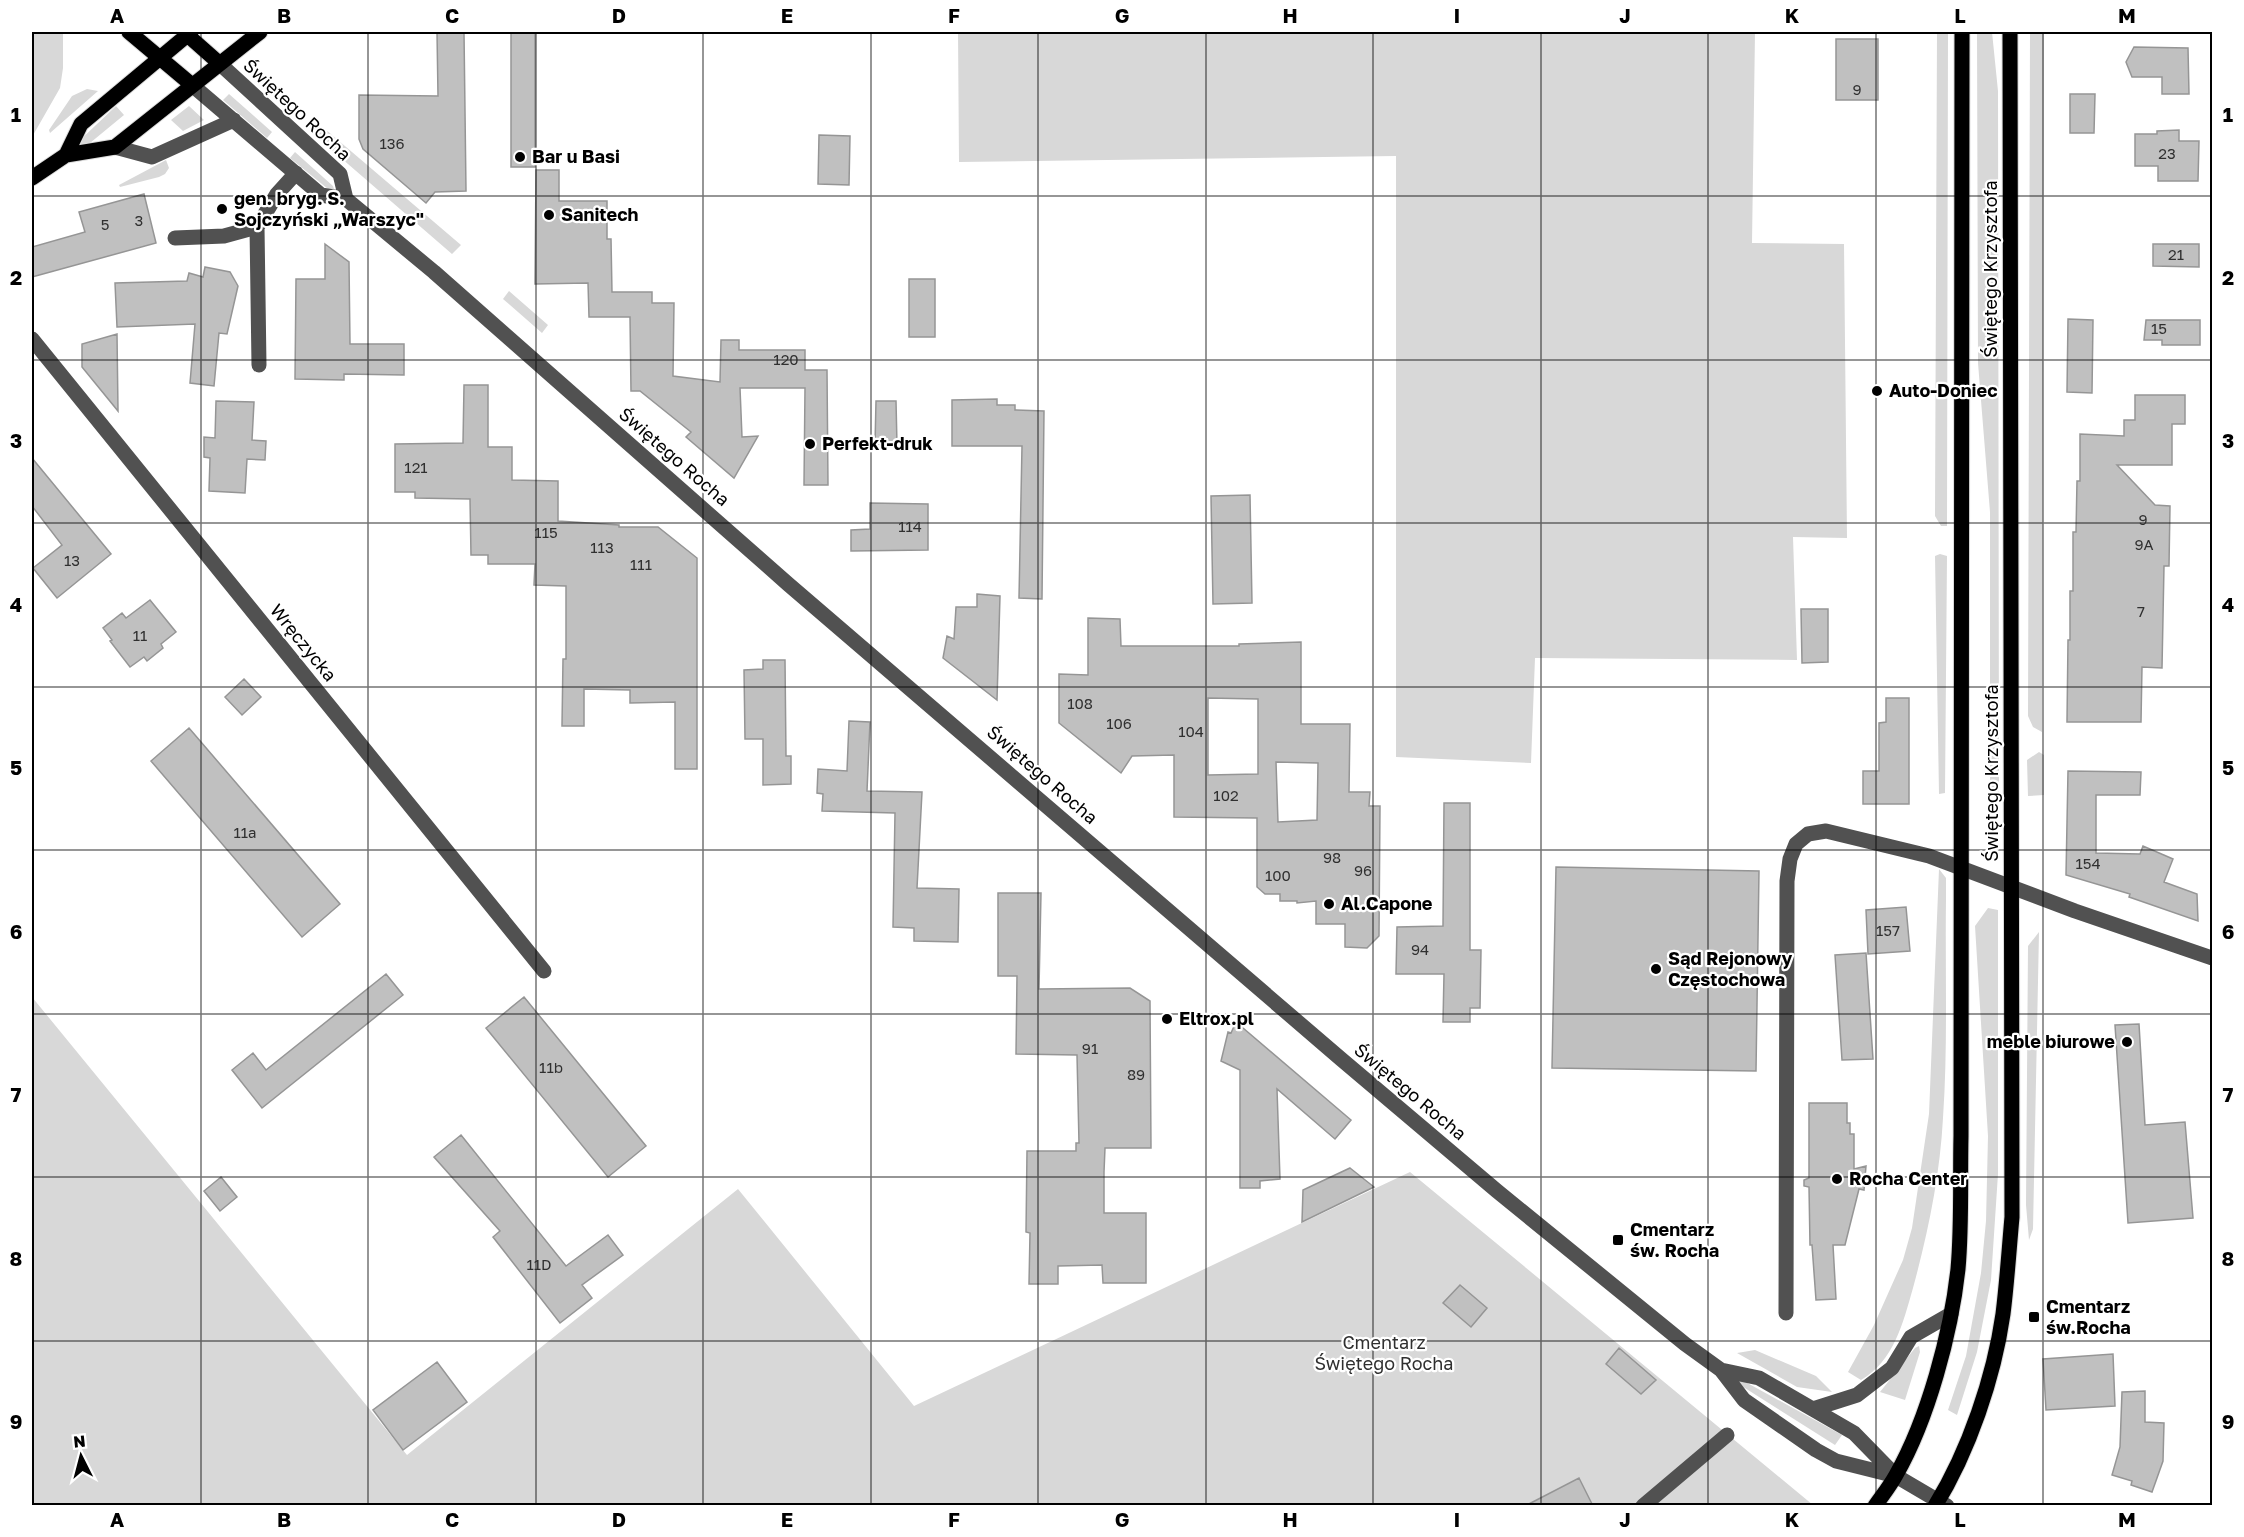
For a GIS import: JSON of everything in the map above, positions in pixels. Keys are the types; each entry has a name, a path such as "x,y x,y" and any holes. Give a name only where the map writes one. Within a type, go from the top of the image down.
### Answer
{"main road":[{"name":"Świętego Rocha","path":"129,32 192,85"},
{"name":"Świętego Rocha","path":"187,32 219,63"},
{"path":"66,155 81,124 160,58 187,32"},
{"path":"32,178 66,155 115,147 260,32"},
{"name":"Świętego Krzysztofa","path":"1875,1506 1896,1476 1920,1425 1951,1314 1958,1269 1962,32"},
{"name":"Świętego Krzysztofa","path":"1940,1504 1967,1442 1989,1377 2003,1316 2012,1217 2010,32"}],"street":[{"name":"Świętego Rocha","path":"219,63 340,174 346,199"},
{"name":"Świętego Rocha","path":"192,85 321,195 346,199 434,272 789,584 1351,1067 1497,1191 1685,1344 1721,1370 1744,1401 1836,1461 1896,1476"},
{"path":"115,147 152,157 234,120"},
{"path":"259,365 256,227 277,194 296,173"},
{"path":"175,238 224,236 256,227"},
{"name":"Wręczycka","path":"32,339 544,971"},
{"path":"1786,1314 1787,881 1790,859 1796,844 1808,834 1826,831 1929,856 2075,911 2212,958"},
{"path":"1813,1409 1857,1395 1892,1368 1911,1337 1951,1314"},
{"name":"Świętego Rocha","path":"1721,1370 1759,1378 1854,1433 1896,1476 1940,1504"},
{"path":"1643,1506 1727,1435"}],"green space":[{"path":"32,32 63,32 63,68 60,88 32,137"},
{"path":"958,32 1755,32 1752,243 1844,244 1847,538 1793,537 1797,660 1535,658 1531,763 1396,757 1396,156 959,162"},
{"path":"1937,32 1948,32 1947,526 1941,526 1935,516"},
{"path":"1977,32 1992,32 1998,91 1999,794 1990,793 1990,512 1978,363"},
{"path":"2030,32 2044,32 2042,732 2033,727 2028,716"},
{"path":"87,89 98,91 50,133 49,130 72,96"},
{"path":"229,94 272,132 267,138 223,100"},
{"path":"116,106 124,115 90,143 78,147 77,143"},
{"path":"189,106 204,120 183,131 171,120"},
{"path":"317,126 325,129 461,245 452,254 311,132"},
{"path":"295,152 334,189 328,189 290,158"},
{"path":"166,160 169,168 165,174 120,187 119,185"},
{"path":"509,291 548,325 542,333 503,299"},
{"path":"1940,554 1947,556 1945,793 1939,794 1935,556"},
{"path":"2039,752 2044,755 2044,795 2028,796 2027,760"},
{"path":"1939,869 1946,878 1946,1036 1945,1091 1936,1182 1924,1246 1901,1327 1882,1363 1861,1380 1848,1372 1874,1325 1903,1260 1912,1228 1929,1114"},
{"path":"1988,908 1998,910 1998,1174 1991,1280 1977,1352 1957,1415 1948,1410 1966,1356 1981,1273 1986,1221 1988,1136 1975,926"},
{"path":"2039,932 2033,1229 2029,1240 2026,1205 2028,946"},
{"name":"Cmentarz Świętego Rocha","path":"32,997 407,1455 738,1189 914,1406 1410,1172 1813,1505 32,1505"},
{"path":"1919,1346 1920,1352 1905,1400 1880,1392 1915,1348"},
{"path":"1755,1350 1816,1376 1832,1392 1797,1387 1737,1353"},
{"path":"1740,1379 1842,1435 1835,1445 1737,1383"}],"building":[{"path":"437,32 464,32 466,191 435,192 426,203 363,149 359,139 359,95 438,96"},
{"path":"511,32 535,32 535,167 511,167"},
{"path":"1836,39 1878,39 1878,100 1836,100"},
{"path":"2134,47 2188,48 2189,94 2162,94 2162,77 2132,77 2126,62"},
{"path":"2070,94 2095,94 2094,133 2070,133"},
{"path":"2179,130 2179,141 2199,141 2198,181 2158,181 2158,166 2135,166 2135,134 2157,134 2157,131"},
{"path":"819,135 850,136 849,185 818,184"},
{"path":"536,170 559,170 559,201 607,201 607,239 611,239 612,292 652,292 652,303 674,303 673,376 720,382 721,340 739,340 739,350 805,350 805,370 827,370 828,485 804,485 805,388 740,388 742,437 758,436 734,478 686,437 691,432 640,391 631,391 630,317 589,317 588,283 535,284"},
{"path":"144,194 156,243 32,277 32,247 85,232 79,212"},
{"path":"325,244 349,262 350,344 404,344 404,375 344,374 344,380 295,379 296,279 325,279"},
{"path":"2153,244 2199,244 2199,267 2153,266"},
{"path":"205,267 230,272 238,286 227,334 219,333 214,386 190,383 195,324 117,327 115,283 187,281 189,273 203,277"},
{"path":"909,279 935,279 935,337 909,337"},
{"path":"2068,319 2093,320 2092,393 2067,392"},
{"path":"2146,320 2200,320 2200,345 2162,345 2162,340 2144,340"},
{"path":"117,334 118,411 82,367 82,344"},
{"path":"464,385 488,385 488,447 512,447 512,480 558,481 558,521 619,525 619,527 658,527 697,558 697,769 675,769 675,702 630,703 630,690 584,689 584,726 562,726 563,659 566,659 566,586 534,585 535,564 488,564 488,555 471,555 470,499 415,498 415,492 395,492 395,444 463,443"},
{"path":"2135,395 2185,395 2185,424 2172,424 2172,465 2117,465 2155,505 2170,506 2169,566 2164,566 2162,668 2142,667 2141,722 2067,722 2070,591 2073,591 2073,532 2076,532 2077,481 2080,481 2080,434 2124,436 2124,420 2135,420"},
{"path":"997,399 997,405 1015,405 1015,410 1044,411 1042,599 1019,598 1022,446 952,446 952,400"},
{"path":"216,401 254,402 252,440 266,441 265,460 247,459 245,493 209,491 210,458 204,457 204,437 215,438"},
{"path":"876,401 896,401 897,445 875,445"},
{"path":"32,458 111,554 57,598 33,568 62,545 32,506"},
{"path":"1250,495 1252,603 1213,604 1211,496"},
{"path":"870,503 928,504 928,550 851,551 851,530 870,529"},
{"path":"977,594 1000,596 997,700 943,658 947,636 954,639 956,607 977,607"},
{"path":"150,600 176,632 161,644 163,648 147,661 144,657 130,667 103,628 122,613 126,618"},
{"path":"1801,609 1828,609 1828,662 1802,663"},
{"path":"1088,618 1120,619 1121,646 1239,646 1239,644 1301,642 1301,724 1350,724 1349,792 1370,792 1369,806 1380,806 1379,936 1367,948 1345,947 1345,924 1316,924 1316,901 1297,903 1297,901 1280,901 1280,894 1265,894 1257,887 1257,818 1174,817 1174,755 1132,756 1121,773 1059,723 1059,674 1088,675","holes":["1208,698 1258,699 1258,774 1208,775","1276,762 1318,763 1317,820 1278,822"]},
{"path":"763,660 785,660 786,756 791,756 791,784 763,785 763,739 745,739 744,670 763,669"},
{"path":"244,679 261,697 242,715 225,697"},
{"path":"1886,698 1909,698 1909,804 1863,804 1863,771 1879,771 1879,723 1886,722"},
{"path":"849,721 870,722 867,791 922,792 917,888 959,889 958,942 914,941 914,928 893,927 895,813 822,811 823,794 817,793 818,769 847,771"},
{"path":"189,728 340,904 302,937 151,761"},
{"path":"2068,771 2141,772 2140,795 2096,795 2096,853 2140,854 2143,846 2173,859 2164,882 2197,894 2198,921 2129,897 2130,894 2066,875"},
{"path":"1444,803 1470,803 1470,950 1481,950 1480,1008 1470,1008 1470,1022 1443,1022 1444,974 1396,974 1397,927 1443,926"},
{"name":"Sąd Rejonowy Częstochowa","path":"1556,867 1759,871 1756,1071 1552,1068"},
{"path":"998,893 1041,893 1039,989 1130,988 1150,1001 1151,1148 1105,1148 1104,1172 1104,1213 1146,1213 1146,1283 1103,1283 1102,1265 1058,1266 1058,1284 1029,1284 1030,1233 1026,1232 1027,1151 1076,1151 1076,1143 1079,1143 1077,1055 1016,1054 1017,976 998,976"},
{"path":"1906,907 1910,951 1868,954 1866,910"},
{"path":"1866,953 1873,1059 1842,1060 1835,955"},
{"path":"386,974 403,995 262,1108 232,1070 253,1053 266,1070"},
{"path":"524,997 646,1146 608,1177 486,1028"},
{"path":"1236,1022 1351,1120 1335,1139 1277,1089 1280,1179 1260,1181 1260,1188 1240,1188 1240,1070 1221,1061 1228,1032 1231,1033"},
{"path":"2139,1024 2145,1125 2185,1122 2193,1218 2128,1223 2115,1025"},
{"name":"Rocha Center","path":"1809,1103 1847,1103 1847,1123 1850,1123 1850,1134 1854,1134 1854,1169 1866,1166 1864,1190 1859,1189 1845,1245 1833,1245 1836,1299 1816,1300 1812,1245 1810,1245 1809,1187 1804,1186 1804,1180 1809,1178"},
{"path":"461,1135 566,1266 608,1235 623,1255 582,1285 592,1298 560,1323 493,1237 500,1231 434,1157"},
{"path":"1350,1168 1374,1187 1302,1222 1303,1190"},
{"path":"221,1177 237,1197 220,1211 204,1191"},
{"path":"1460,1285 1487,1308 1471,1327 1443,1303"},
{"path":"1619,1348 1656,1380 1641,1394 1606,1364"},
{"path":"2113,1354 2115,1406 2046,1410 2043,1359"},
{"path":"437,1362 467,1402 403,1450 373,1410"},
{"path":"2145,1391 2145,1422 2164,1423 2163,1461 2152,1492 2131,1485 2132,1481 2112,1475 2120,1447 2122,1392"},
{"path":"1579,1478 1593,1506 1525,1506"}],"place":[{"name":"Bar u Basi","path":"520,157"},
{"name":"gen. bryg. S. Sojczyński „Warszyc\"","path":"222,209"},
{"name":"Sanitech","path":"549,215"},
{"name":"Auto-Doniec","path":"1877,391"},
{"name":"Perfekt-druk","path":"810,444"},
{"name":"Al.Capone","path":"1329,904"},
{"name":"Sąd Rejonowy Częstochowa","path":"1656,969"},
{"name":"Eltrox.pl","path":"1167,1019"},
{"name":"meble biurowe","path":"2127,1042"},
{"name":"Rocha Center","path":"1837,1179"},
{"name":"Cmentarz św. Rocha","path":"1618,1240"},
{"name":"Cmentarz św.Rocha","path":"2034,1317"}]}
